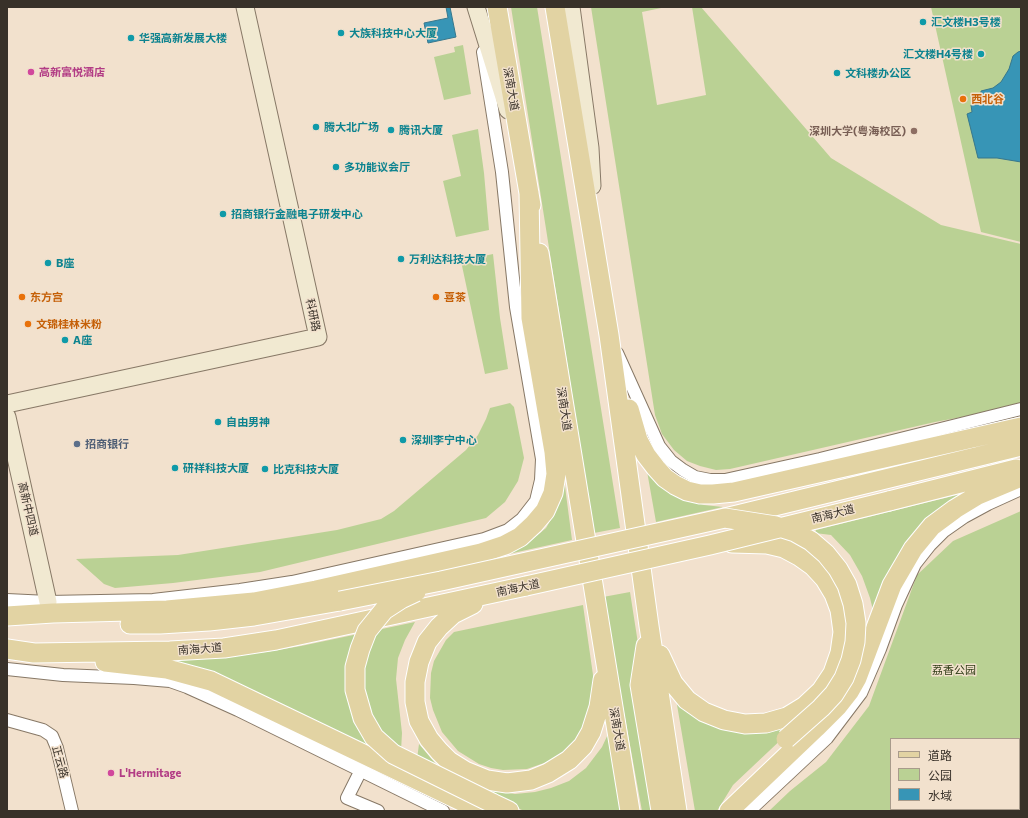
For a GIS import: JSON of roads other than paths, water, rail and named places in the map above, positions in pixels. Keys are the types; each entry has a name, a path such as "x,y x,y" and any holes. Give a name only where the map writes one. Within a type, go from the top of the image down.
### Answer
{"main road":[{"name":"深南大道","path":"497,7 529,192 630,811"},
{"path":"555,7 609,335 649,626 677,811"},
{"path":"560,37 562,7"},
{"path":"7,617 53,613 167,610 254,602 316,590 481,553 505,545 520,537 545,511 553,493 556,474 554,452 531,318 529,192"},
{"path":"609,335 630,415 638,440 646,455 665,478 687,491 700,494 734,492 1021,427"},
{"name":"南海大道","path":"7,617 115,624 160,624 209,621 297,610 441,581 725,518 1021,446"},
{"name":"南海大道","path":"7,649 34,653 170,651 224,648 276,640 710,545 1021,467"},
{"path":"728,811 816,728 838,706 849,692 857,678 892,585 913,549 932,526 955,509 978,495 1021,477"},
{"path":"724,811 734,790 834,694 844,678 851,660 855,642 856,623 853,604 847,585 838,569 826,554 811,541 795,532 776,526 725,518"},
{"path":"649,626 662,661 673,683 687,700 704,712 724,720 745,724 766,723 787,716 806,706 821,691 833,673 840,653 843,632 840,610 834,594 825,579 813,566 784,548 767,544 751,543 710,545"},
{"path":"441,581 401,599 384,610 367,631 355,667 355,690 363,718 374,737 393,754 509,811"},
{"path":"526,586 477,603 453,614 439,627 427,642 419,662 415,682 415,702 419,721 428,739 449,761 465,771 486,780 507,783 531,780 548,773 569,760 583,746 591,732 599,707 603,682 604,653"},
{"path":"649,626 640,685 661,811"},
{"path":"34,653 167,669 211,682 482,811"}],"street":[{"name":"科研路","path":"7,404 318,337 245,7"},
{"path":"571,7 590,148 595,244"},
{"path":"477,8 523,160"},
{"path":"7,600 48,602 153,600 240,590 292,582 484,539 508,530 522,519 536,501 541,480 542,459 516,307 502,172 477,8"},
{"path":"609,335 659,446 671,460 683,470 695,476 710,480 725,480 820,459 1021,409"},
{"name":"高新中四道","path":"7,417 48,602"},
{"path":"749,811 827,738 861,693 880,649 896,605 915,564 930,545 944,531 964,517 1021,489"},
{"path":"7,669 63,675 170,681 238,710 443,811"},
{"name":"正云路","path":"7,720 43,730 52,736 57,748 72,811"},
{"path":"361,770 347,798 378,811"}],"water":[{"path":"446,7 450,7 456,37 428,43 424,23 448,18"},
{"path":"1021,51 1021,162 997,158 978,158 967,114 972,112 971,105 977,104 975,97 981,95 981,91 993,88 1001,82 1009,69 1013,56"}],"place":[{"name":"汇文楼H3号楼","path":"923,22"},
{"name":"大族科技中心大厦","path":"341,33"},
{"name":"华强高新发展大楼","path":"131,38"},
{"name":"汇文楼H4号楼","path":"981,54"},
{"name":"高新富悦酒店","path":"31,72"},
{"name":"文科楼办公区","path":"837,73"},
{"name":"西北谷","path":"963,99"},
{"name":"腾大北广场","path":"316,127"},
{"name":"腾讯大厦","path":"391,130"},
{"name":"深圳大学(粤海校区)","path":"914,131"},
{"name":"多功能议会厅","path":"336,167"},
{"name":"招商银行金融电子研发中心","path":"223,214"},
{"name":"万利达科技大厦","path":"401,259"},
{"name":"B座","path":"48,263"},
{"name":"东方宫","path":"22,297"},
{"name":"喜茶","path":"436,297"},
{"name":"文锦桂林米粉","path":"28,324"},
{"name":"A座","path":"65,340"},
{"name":"自由男神","path":"218,422"},
{"name":"深圳李宁中心","path":"403,440"},
{"name":"招商银行","path":"77,444"},
{"name":"研祥科技大厦","path":"175,468"},
{"name":"比克科技大厦","path":"265,469"},
{"name":"L'Hermitage","path":"111,773"}],"park label":[{"name":"荔香公园","path":"954,670"}]}
